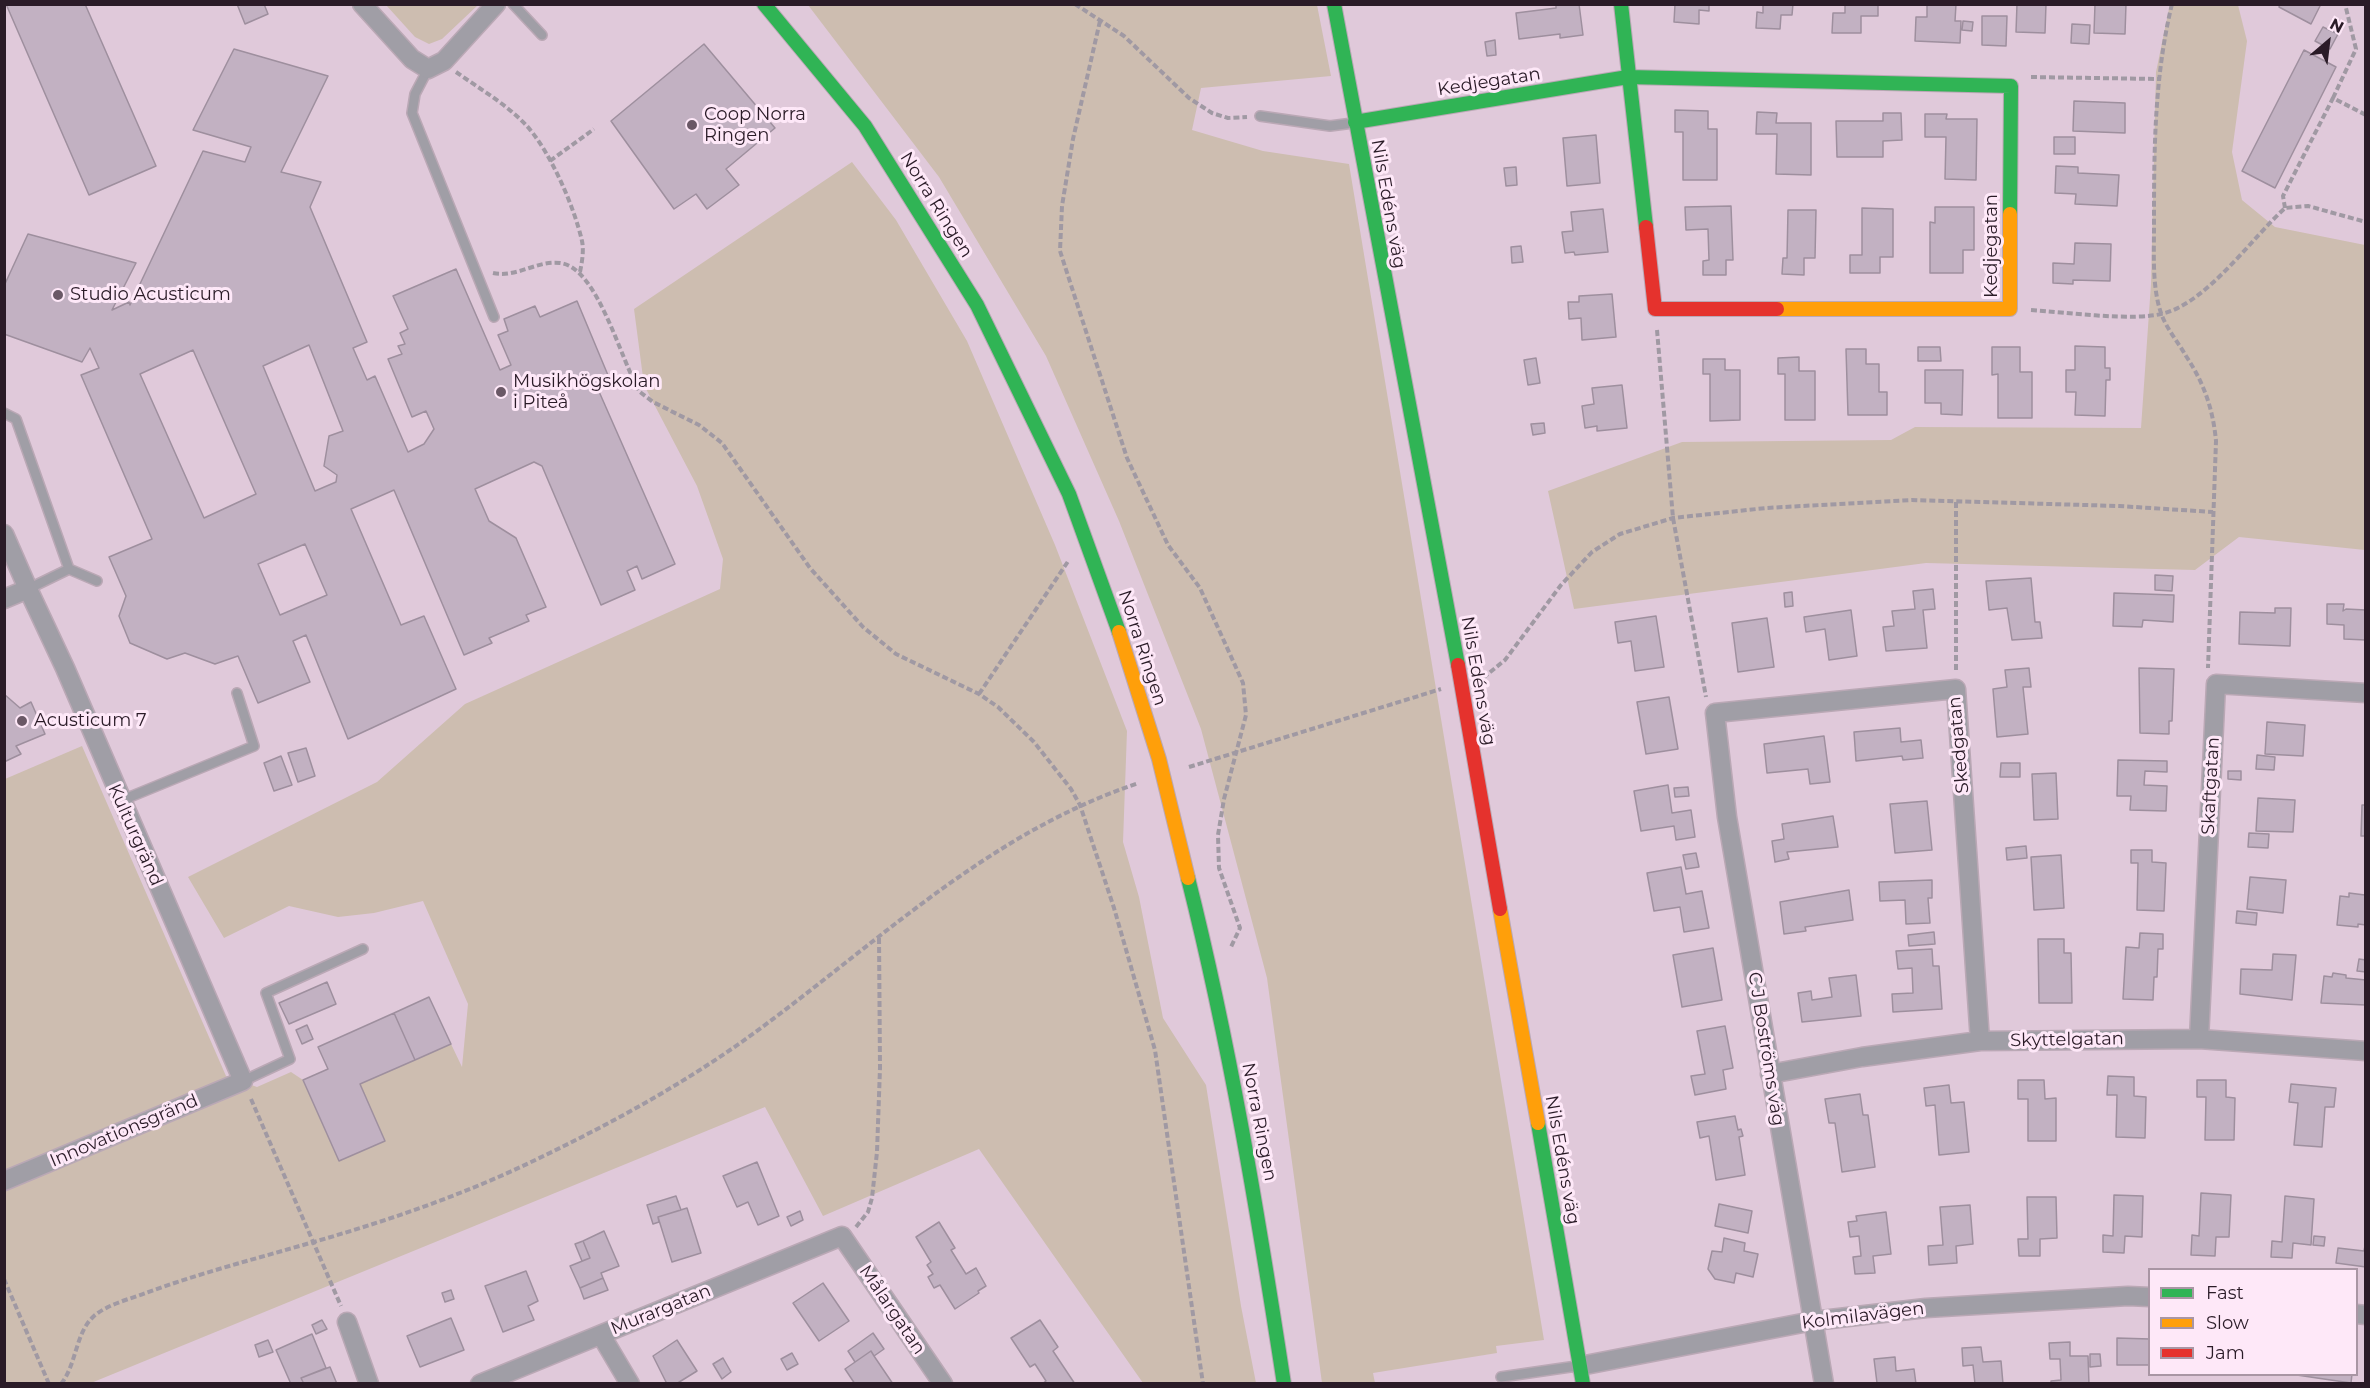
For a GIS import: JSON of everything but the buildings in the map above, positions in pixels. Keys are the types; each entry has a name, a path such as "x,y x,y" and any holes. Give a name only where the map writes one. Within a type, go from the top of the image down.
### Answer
{"street":[{"path":"362,4 412,59 436,65 496,4"},
{"name":"Norra Ringen","path":"764,4 865,126 977,305 1069,494 1109,600 1159,759 1212,974 1250,1165 1284,1383"},
{"name":"Nils Edéns väg","path":"1334,4 1461,684 1581,1375"},
{"path":"1621,4 1655,309"},
{"name":"Kedjegatan","path":"1355,122 1628,78 2011,86 2010,309 1655,309"},
{"name":"Kulturgränd","path":"4,534 65,668 120,801 243,1081"},
{"path":"4,599 28,589"},
{"path":"2216,684 2366,693"},
{"name":"Skaftgatan","path":"2199,1039 2216,684"},
{"name":"Skedgatan","path":"1715,713 1956,689 1980,1041"},
{"name":"C J Boströms väg","path":"1715,713 1727,817 1824,1383"},
{"name":"Skyttelgatan","path":"1770,1074 1862,1057 1980,1041 2199,1039 2366,1050"},
{"name":"Innovationsgränd","path":"4,1181 243,1081"},
{"name":"Murargatan","path":"480,1383 842,1236"},
{"name":"Målargatan","path":"842,1236 943,1383"},
{"name":"Kolmilavägen","path":"1581,1375 1813,1321 1926,1308 2128,1296 2148,1297"},
{"path":"347,1322 369,1383"},
{"path":"601,1335 630,1383"}],"lane":[{"path":"513,4 542,35"},
{"path":"436,65 415,94 412,113 494,317"},
{"path":"1260,116 1330,126 1355,122"},
{"path":"4,413 16,419 69,569 97,581"},
{"path":"28,589 69,569"},
{"path":"120,801 254,746 237,693"},
{"path":"243,1081 290,1059 266,993 363,949"},
{"path":"1501,1377 1581,1375"}],"path":[{"path":"1075,4 1124,36 1189,98 1212,113 1228,118 1260,116"},
{"path":"2172,4 2158,79 2154,239 2157,298 2161,314 2204,386 2214,415 2216,441 2206,666 2216,684"},
{"path":"2285,208 2283,196 2356,49 2345,4"},
{"path":"1100,21 1073,139 1062,206 1060,251 1127,458 1168,545 1200,588 1243,683 1246,715 1224,799 1218,835 1219,868 1240,928 1233,945 1212,974"},
{"path":"436,65 520,120 550,161 582,240 583,253 580,272"},
{"path":"2011,86 2039,76 2158,79"},
{"path":"2333,98 2366,115"},
{"path":"550,161 594,129"},
{"path":"2010,309 2130,315 2161,314 2196,296 2250,247 2285,208 2308,206 2366,222"},
{"path":"473,266 495,274 509,275 549,263 562,263 580,272 593,290 640,392 653,402 699,425 722,443 810,568 842,606 896,654 979,694 998,708 1034,742 1062,776 1080,805 1114,908 1155,1050 1203,1383"},
{"path":"1655,309 1673,518 1704,694 1715,713"},
{"path":"1189,767 1488,675 1505,660 1561,585 1592,552 1620,534 1673,518 1777,507 1956,500 2213,512"},
{"path":"1956,500 1956,689"},
{"path":"979,694 1085,537"},
{"path":"61,1383 83,1331 98,1313 204,1273 312,1242 460,1192 526,1164 615,1121 713,1062 769,1023 879,936 996,850 1080,805 1139,783"},
{"path":"842,1236 862,1222 868,1212 874,1184 880,1068 879,936"},
{"path":"243,1081 347,1322"},
{"path":"4,1279 49,1383"}],"shaded area":[{"path":"2170,4 2238,5 2247,41 2232,152 2242,200 2275,227 2365,245 2365,550 2239,537 2195,570 1926,563 1574,609 1548,491 1682,442 1891,440 1915,427 2141,428 2151,284 2156,72"},
{"path":"386,5 478,5 442,39 429,44 415,37"},
{"path":"808,5 1317,5 1331,76 1201,88 1192,130 1263,151 1349,164 1544,1340 1496,1346 1497,1353 1373,1373 1375,1383 1322,1383 1267,978 1201,729 1119,521 1046,356 939,177"},
{"path":"852,162 896,220 967,341 1055,545 1127,731 1123,842 1139,897 1163,1018 1206,1085 1241,1306 1256,1383 1143,1383 979,1149 823,1216 765,1107 91,1383 5,1384 5,779 82,746 226,1076 257,1087 291,1072 303,1080 339,1161 385,1141 360,1084 451,1044 462,1067 468,1004 423,901 374,913 338,917 289,906 224,938 188,877 377,782 465,704 720,589 723,559 697,486 644,385 634,309"}],"traffic: fast":[{"path":"764,4 865,126 977,305 1069,494 1119,632"},
{"path":"1334,4 1458,665"},
{"path":"1621,4 1646,227"},
{"path":"1355,122 1628,77 2011,86 2010,214"},
{"path":"1188,878 1217,1004 1242,1130 1284,1384"},
{"path":"1538,1123 1583,1384"}],"traffic: slow":[{"path":"1777,309 2010,309 2010,214"},
{"path":"1119,632 1159,759 1188,878"},
{"path":"1500,909 1538,1123"}],"traffic: jam":[{"path":"1646,227 1655,309 1777,309"},
{"path":"1458,665 1500,909"}],"place":[{"name":"Coop Norra Ringen","path":"692,125"},
{"name":"Studio Acusticum","path":"58,295"},
{"name":"Musikhögskolan i Piteå","path":"501,392"},
{"name":"Acusticum 7","path":"22,721"}]}
